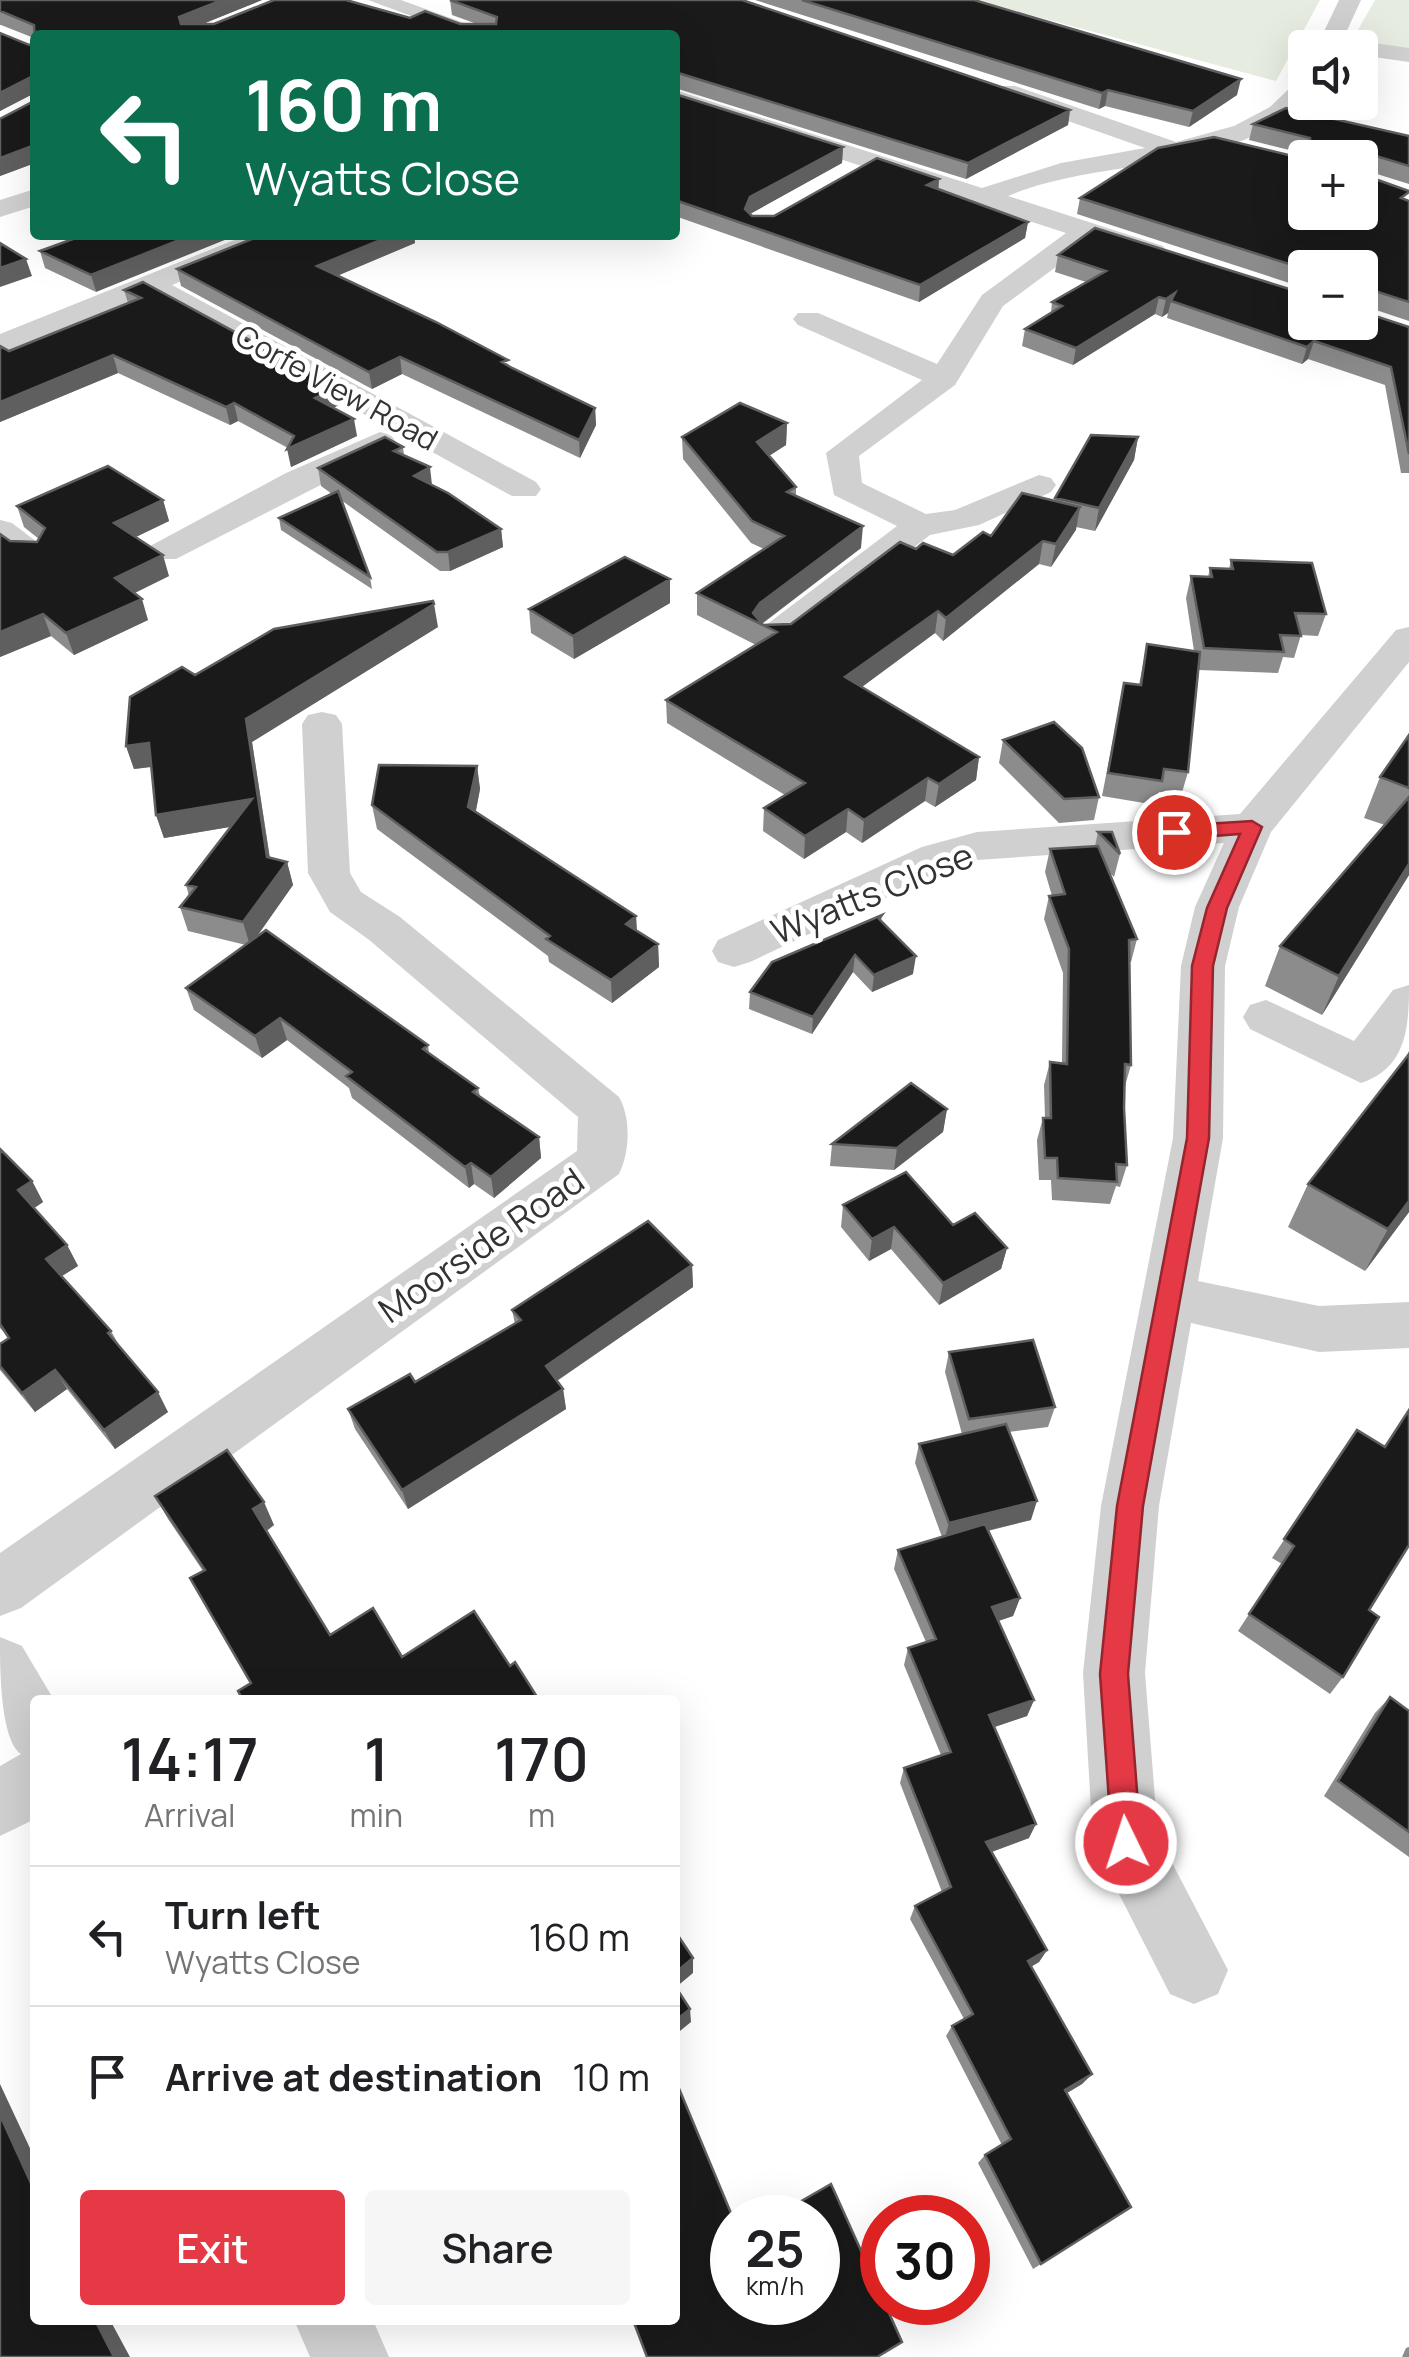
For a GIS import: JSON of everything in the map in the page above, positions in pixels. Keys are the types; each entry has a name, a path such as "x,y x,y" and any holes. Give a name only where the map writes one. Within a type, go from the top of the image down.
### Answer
{"street":[{"path":"379,0 471,30"},
{"path":"1336,30 1350,0"},
{"path":"1378,51 1409,55"},
{"path":"985,84 1172,149"},
{"path":"680,99 1177,260"},
{"path":"981,198 1009,182 1058,169 1212,142 1260,125 1288,108"},
{"path":"1212,142 1249,152"},
{"path":"840,180 871,162"},
{"path":"0,209 30,199"},
{"path":"1038,485 971,518 949,525 922,525 846,488 842,453 944,378 992,301 1086,231"},
{"path":"0,345 258,240"},
{"name":"Corfe View Road","path":"149,284 524,489"},
{"path":"808,319 944,378"},
{"path":"164,552 298,480 412,428"},
{"path":"775,636 922,525"},
{"path":"0,530 32,552"},
{"path":"1194,1970 1126,1843 1114,1674 1130,1506 1198,1138 1202,966 1217,908 1252,827 1409,638"},
{"name":"Moorside Road","path":"0,1588 600,1160 602,1110 384,928 345,902 330,872 322,724"},
{"name":"Wyatts Close","path":"734,951 937,858 977,846 1252,827"},
{"path":"1266,1016 1361,1065 1406,1012"},
{"path":"1171,1295 1253,1320 1320,1330 1378,1332 1409,1325"},
{"path":"0,1667 30,1719"},
{"path":"0,1804 30,1783"},
{"path":"336,2325 350,2357"}],"shaded area":[{"path":"975,0 1320,0 1304,30 1288,30 1288,59 1276,81"},
{"path":"1375,0 1409,0 1409,50 1378,46 1378,30 1358,30"}],"building":[{"path":"0,0 222,0 179,17 181,24 214,24 274,0 346,0 410,18 425,11 460,24 496,24 497,17 450,0 742,0 1070,110 968,163 680,74 680,30 34,30 34,25 0,11"},
{"path":"802,0 974,0 1241,79 1193,111 1108,90 1102,93"},
{"path":"0,33 29,45 30,78 0,93"},
{"path":"680,96 843,147 750,197 745,209 752,216 774,216 877,158 939,179 927,185 1028,222 920,285 680,202"},
{"path":"30,103 30,147 0,158 0,119"},
{"path":"1286,108 1288,120 1339,120 1409,136 1409,166 1378,157 1378,140 1310,140 1253,124"},
{"path":"1214,137 1288,155 1288,230 1378,230 1378,180 1409,191 1401,198 1409,201 1409,302 1378,292 1378,250 1288,250 1288,264 1080,198 1158,148"},
{"path":"1095,228 1288,289 1288,340 1378,340 1378,317 1409,327 1409,454 1391,367 1314,341 1307,347 1171,301 1175,293 1166,299 1159,297 1076,348 1025,329 1062,306 1052,302 1106,271 1058,255"},
{"path":"70,240 179,240 91,275 40,251"},
{"path":"250,240 381,240 317,266 436,322 508,360 502,362 512,368 595,408 579,440 400,357 369,372 177,269"},
{"path":"0,243 26,259 0,268"},
{"path":"143,282 336,387 315,398 354,419 287,449 294,436 234,403 226,407 113,355 0,402 0,346 9,351 141,298 124,290"},
{"path":"740,403 787,423 757,442 796,487 787,492 863,526 760,603 753,613 763,625 791,624 900,542 916,549 923,543 953,555 983,532 991,536 1022,493 1080,507 1056,544 1043,541 946,618 938,611 845,677 979,757 939,784 928,778 864,820 848,809 805,836 764,808 805,783 666,700 777,632 697,593 784,536 752,521 682,437"},
{"path":"1091,435 1138,437 1099,508 1055,498"},
{"path":"385,437 403,447 394,451 430,467 414,476 448,493 501,529 448,552 437,552 318,468"},
{"path":"108,466 163,500 114,523 163,555 115,578 142,599 66,633 43,614 0,632 0,534 10,541 37,542 45,528 17,506"},
{"path":"338,491 370,577 279,518"},
{"path":"625,557 670,579 573,636 529,609"},
{"path":"1231,560 1312,563 1326,614 1295,613 1301,636 1280,635 1284,652 1204,648 1191,576 1212,577 1210,568 1233,569"},
{"path":"433,601 434,604 246,719 267,857 287,862 243,922 180,907 196,887 186,885 252,799 156,815 149,743 126,746 130,697 182,667 195,675 274,629"},
{"path":"1147,644 1200,652 1188,772 1164,769 1162,781 1108,773 1124,683 1141,685"},
{"path":"1054,722 1082,748 1099,797 1064,799 1003,740"},
{"path":"1409,735 1409,788 1380,777"},
{"path":"379,765 477,766 468,807 636,916 626,924 658,944 611,980 546,939 550,936 372,805"},
{"path":"1409,797 1409,864 1339,976 1280,946"},
{"path":"1098,832 1112,832 1120,854"},
{"path":"1098,846 1137,939 1129,940 1131,1065 1125,1064 1124,1108 1127,1165 1116,1164 1117,1182 1058,1178 1057,1158 1045,1158 1043,1118 1051,1118 1050,1062 1067,1064 1069,949 1049,896 1065,894 1050,849"},
{"path":"882,915 879,919 916,956 874,975 855,955 813,1017 750,992 772,962"},
{"path":"266,930 428,1045 423,1049 478,1088 473,1092 539,1137 491,1177 471,1163 465,1167 346,1076 352,1072 280,1018 255,1036 186,988"},
{"path":"1409,1054 1409,1201 1388,1229 1308,1184"},
{"path":"911,1083 947,1109 897,1148 832,1144"},
{"path":"0,1149 32,1181 18,1190 67,1245 46,1259 111,1331 108,1333 158,1392 104,1430 55,1370 22,1393 0,1366 0,1344 9,1338 0,1324"},
{"path":"906,1172 953,1225 975,1213 1007,1248 943,1283 894,1227 872,1239 843,1205"},
{"path":"648,1221 692,1265 546,1366 563,1389 402,1490 348,1409 410,1374 415,1382 521,1320 512,1310"},
{"path":"1033,1340 1055,1407 969,1419 949,1352"},
{"path":"1409,1410 1409,1545 1369,1610 1379,1617 1343,1677 1249,1614 1294,1546 1284,1539 1357,1430 1385,1447"},
{"path":"1006,1424 1037,1501 949,1523 919,1444"},
{"path":"227,1450 264,1502 253,1509 330,1635 373,1608 402,1657 474,1611 510,1666 515,1662 536,1695 240,1695 238,1691 251,1683 190,1578 205,1570 155,1496"},
{"path":"985,1524 1020,1598 992,1607 1034,1700 989,1715 1036,1824 986,1842 1047,1950 1028,1961 1092,2074 1065,2090 1131,2207 1041,2264 985,2155 1011,2139 952,2026 973,2014 915,1906 951,1887 904,1768 951,1752 908,1648 936,1639 898,1550"},
{"path":"1390,1697 1409,1711 1409,1832 1338,1781"},
{"path":"680,1938 693,1958 680,1969"},
{"path":"680,1994 690,2009 680,2017"},
{"path":"680,2091 723,2195 710,2195 710,2325 840,2325 840,2204 860,2249 860,2325 894,2325 902,2342 877,2357 647,2357 635,2325 680,2325"},
{"path":"0,2115 30,2181 30,2325 98,2325 114,2357 0,2357"},
{"path":"831,2184 836,2195 812,2195"}],"route":[{"path":"1126,1843 1114,1674 1130,1506 1198,1138 1202,966 1217,908 1252,827 1174,832"}]}
